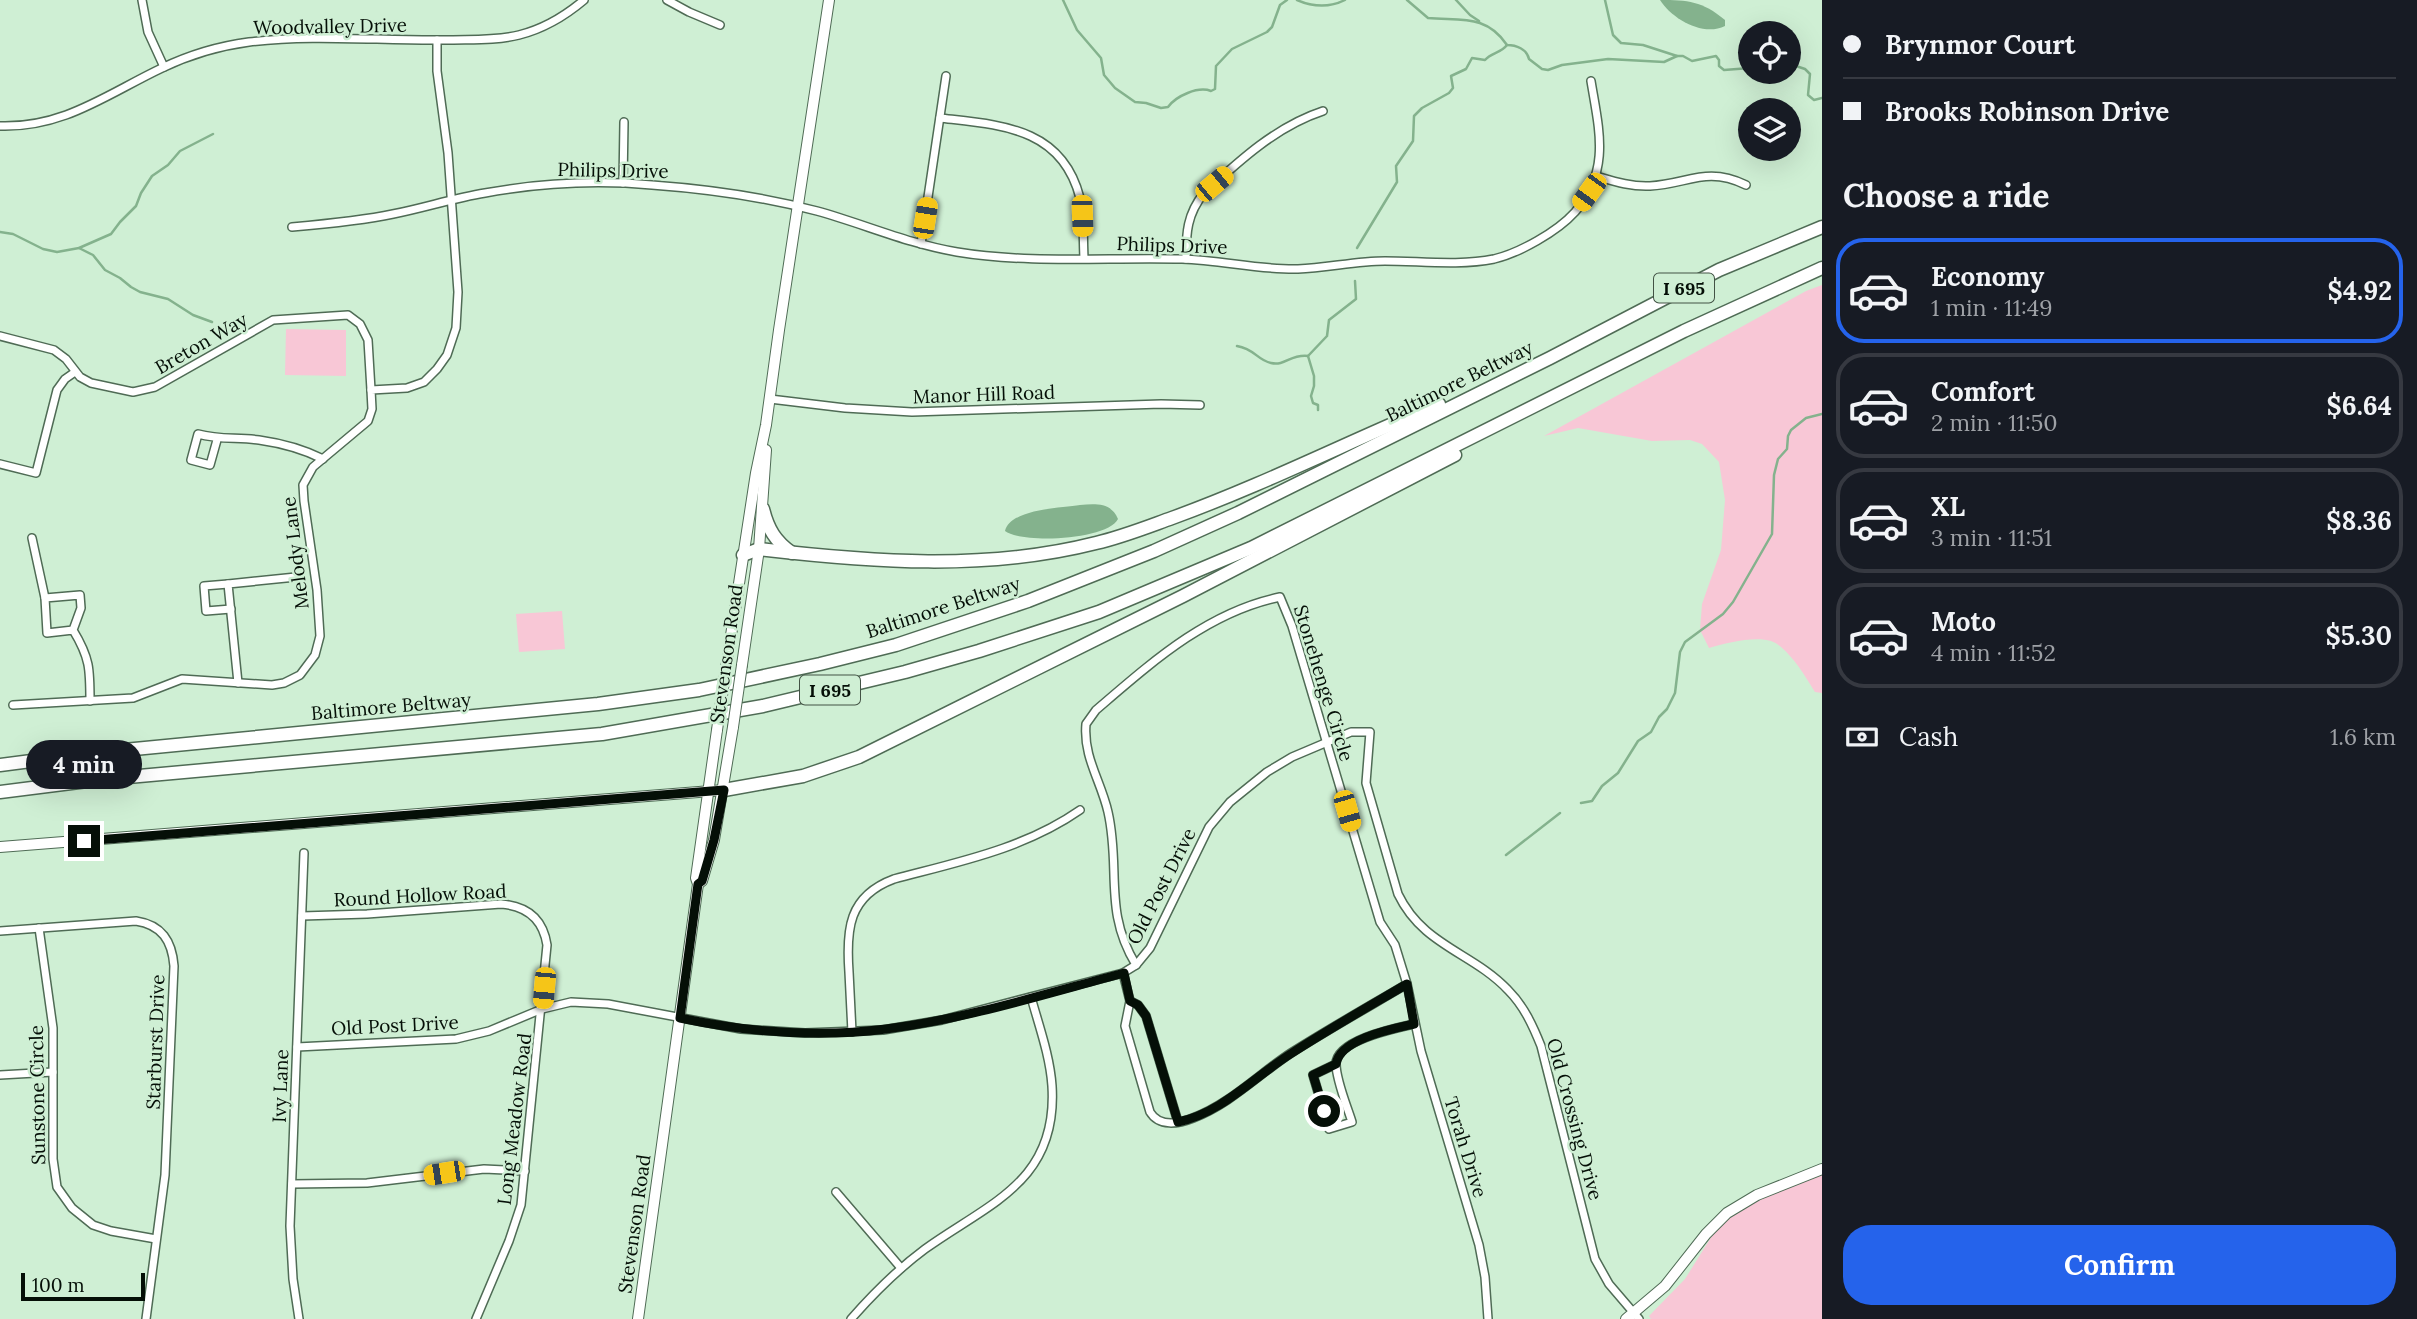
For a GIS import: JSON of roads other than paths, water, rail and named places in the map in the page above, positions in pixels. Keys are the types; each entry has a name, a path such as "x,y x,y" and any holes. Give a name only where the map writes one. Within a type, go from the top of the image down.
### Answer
{"highway":[{"name":"Baltimore Beltway","path":"0,765 93,753 598,704 699,690 896,645 1028,601 1154,551 1238,513 1550,358 1719,270 1822,227"},
{"name":"I 695","path":"0,792 95,780 602,734 763,706 979,652 1099,612 1251,548 1734,306 1822,268"},
{"path":"743,555 759,549 864,561 942,562 1018,556 1095,544 1134,532 1256,485 1375,431 1550,358"},
{"path":"724,790 803,776 859,757 898,739 1332,520 1587,385 1601,372"},
{"path":"764,509 775,539 793,553"}],"main road":[{"name":"Stevenson Road","path":"638,1319 726,668 766,425 829,0"},
{"name":"Stevenson Road","path":"698,884 702,881 714,840 724,790 764,509 766,425"},
{"path":"0,847 724,790"},
{"path":"1633,1317 1665,1286 1706,1234 1727,1213 1756,1195 1822,1169"}],"street":[{"path":"142,0 148,32 163,67"},
{"name":"Woodvalley Drive","path":"0,126 56,120 88,107 163,67 206,51 261,41 494,39 521,35 559,18 584,0"},
{"path":"667,0 720,25"},
{"path":"371,390 415,386 432,375 447,355 456,328 458,301 452,199 439,90 437,40"},
{"path":"921,244 946,76"},
{"name":"Philips Drive","path":"292,227 376,218 452,199 530,186 623,183 694,189 799,207 921,244 989,256 1186,259 1297,269 1365,262 1494,259 1520,249 1561,225 1582,202 1596,176 1599,163 1600,136 1591,81"},
{"path":"1186,259 1188,221 1196,202 1204,193 1273,135 1305,117 1323,111"},
{"path":"940,118 1021,130 1055,152 1070,172 1078,193 1084,258"},
{"path":"623,183 624,122"},
{"path":"1596,176 1634,186 1668,184 1717,175 1730,177 1746,185"},
{"name":"Breton Way","path":"0,337 54,350 66,359 75,372 91,383 121,390 143,390 155,387 273,320 348,315 360,324 368,340 371,390"},
{"path":"0,464 36,473 57,390 65,379 75,372"},
{"name":"Melody Lane","path":"13,705 133,698 182,679 272,685 284,683 300,675 315,655 320,636 303,485 313,467 368,421 372,409 371,390"},
{"name":"Manor Hill Road","path":"770,399 867,410 912,412 1200,405"},
{"path":"217,440 210,465 191,460 198,434 217,440 257,439 323,459"},
{"path":"32,538 45,598 47,633 73,630"},
{"path":"231,609 206,611 204,586 296,578"},
{"path":"228,584 238,683"},
{"path":"45,598 80,595 81,608 73,630 88,658 90,701"},
{"name":"Stonehenge Circle","path":"1136,965 1120,934 1116,917 1110,822 1086,747 1086,724 1089,716 1148,666 1189,636 1252,604 1280,597 1292,626 1380,922 1395,945 1407,984"},
{"name":"Old Post Drive","path":"297,1047 456,1039 489,1031 542,1009 564,1003 589,1002 707,1024 772,1031 852,1032 942,1020 1124,973 1136,965 1150,948 1200,844 1219,813 1241,791 1292,757 1351,732 1370,732"},
{"name":"Old Crossing Drive","path":"1370,732 1366,783 1398,894 1422,928 1448,949 1497,980 1528,1016 1541,1046 1595,1259 1633,1317"},
{"path":"852,1032 847,939 852,917 865,897 883,883 894,879 1025,841 1080,810"},
{"name":"Ivy Lane","path":"299,1319 291,1252 304,853"},
{"name":"Round Hollow Road","path":"302,916 501,904 519,907 536,918"},
{"name":"Long Meadow Road","path":"476,1319 517,1222 525,1171 547,945 546,935 536,918"},
{"name":"Starburst Drive","path":"0,931 136,921 156,927 170,943 174,966 167,1150 146,1319"},
{"name":"Sunstone Circle","path":"39,928 52,1028 52,1159 57,1187 81,1217 93,1225 156,1239"},
{"path":"1124,973 1130,1001 1125,1026 1150,1112 1163,1123 1193,1118 1208,1111 1290,1054 1407,984"},
{"name":"Torah Drive","path":"1407,984 1414,1024 1481,1255 1487,1288 1488,1319"},
{"path":"851,1319 901,1268 1009,1194 1042,1148 1051,1120 1052,1088 1049,1061 1031,997"},
{"path":"1130,1001 1138,1005 1146,1016 1178,1122"},
{"path":"1336,1064 1313,1075 1329,1129 1352,1122 1336,1064 1340,1051 1373,1035 1414,1024"},
{"path":"0,1075 53,1072"},
{"path":"292,1184 367,1183 484,1169 525,1171"},
{"path":"836,1192 901,1268"}],"waterway":[{"path":"1063,0 1077,30 1101,58 1104,75 1115,88 1135,102 1161,108 1168,107 1188,93 1215,89 1216,66 1232,49 1267,32 1272,27 1280,5 1287,0"},
{"path":"1297,0 1321,6 1345,0"},
{"path":"1407,0 1428,18 1472,21 1490,28 1507,45 1524,50 1529,59 1542,69 1608,59 1664,62 1677,56 1692,61 1716,56 1719,66 1724,70 1738,69"},
{"path":"1456,0 1479,21"},
{"path":"1605,0 1613,35 1621,43 1643,45 1677,56"},
{"path":"1357,248 1397,182 1396,166 1413,141 1414,116 1422,108 1449,93 1453,88 1451,76 1466,69 1472,58 1485,60 1507,45"},
{"path":"1801,68 1810,74 1808,95 1814,100 1822,98"},
{"path":"0,232 13,234 43,249 57,252 79,248 111,234 136,206 152,176 168,165 180,151 213,134"},
{"path":"79,248 93,255 105,270 131,287 168,299 193,315 212,322"},
{"path":"1308,356 1327,336 1329,320 1356,299 1355,281"},
{"path":"1237,346 1248,349 1262,360 1271,363 1308,356"},
{"path":"1308,356 1314,376 1311,396 1313,403 1318,405 1318,410"},
{"path":"1581,803 1592,801 1602,786 1618,773 1638,741 1651,732 1667,709 1675,693 1680,652 1685,642 1723,614 1733,602 1772,534 1774,475 1778,459 1787,449 1791,430 1806,418 1822,414"},
{"path":"1506,855 1560,813"}]}
